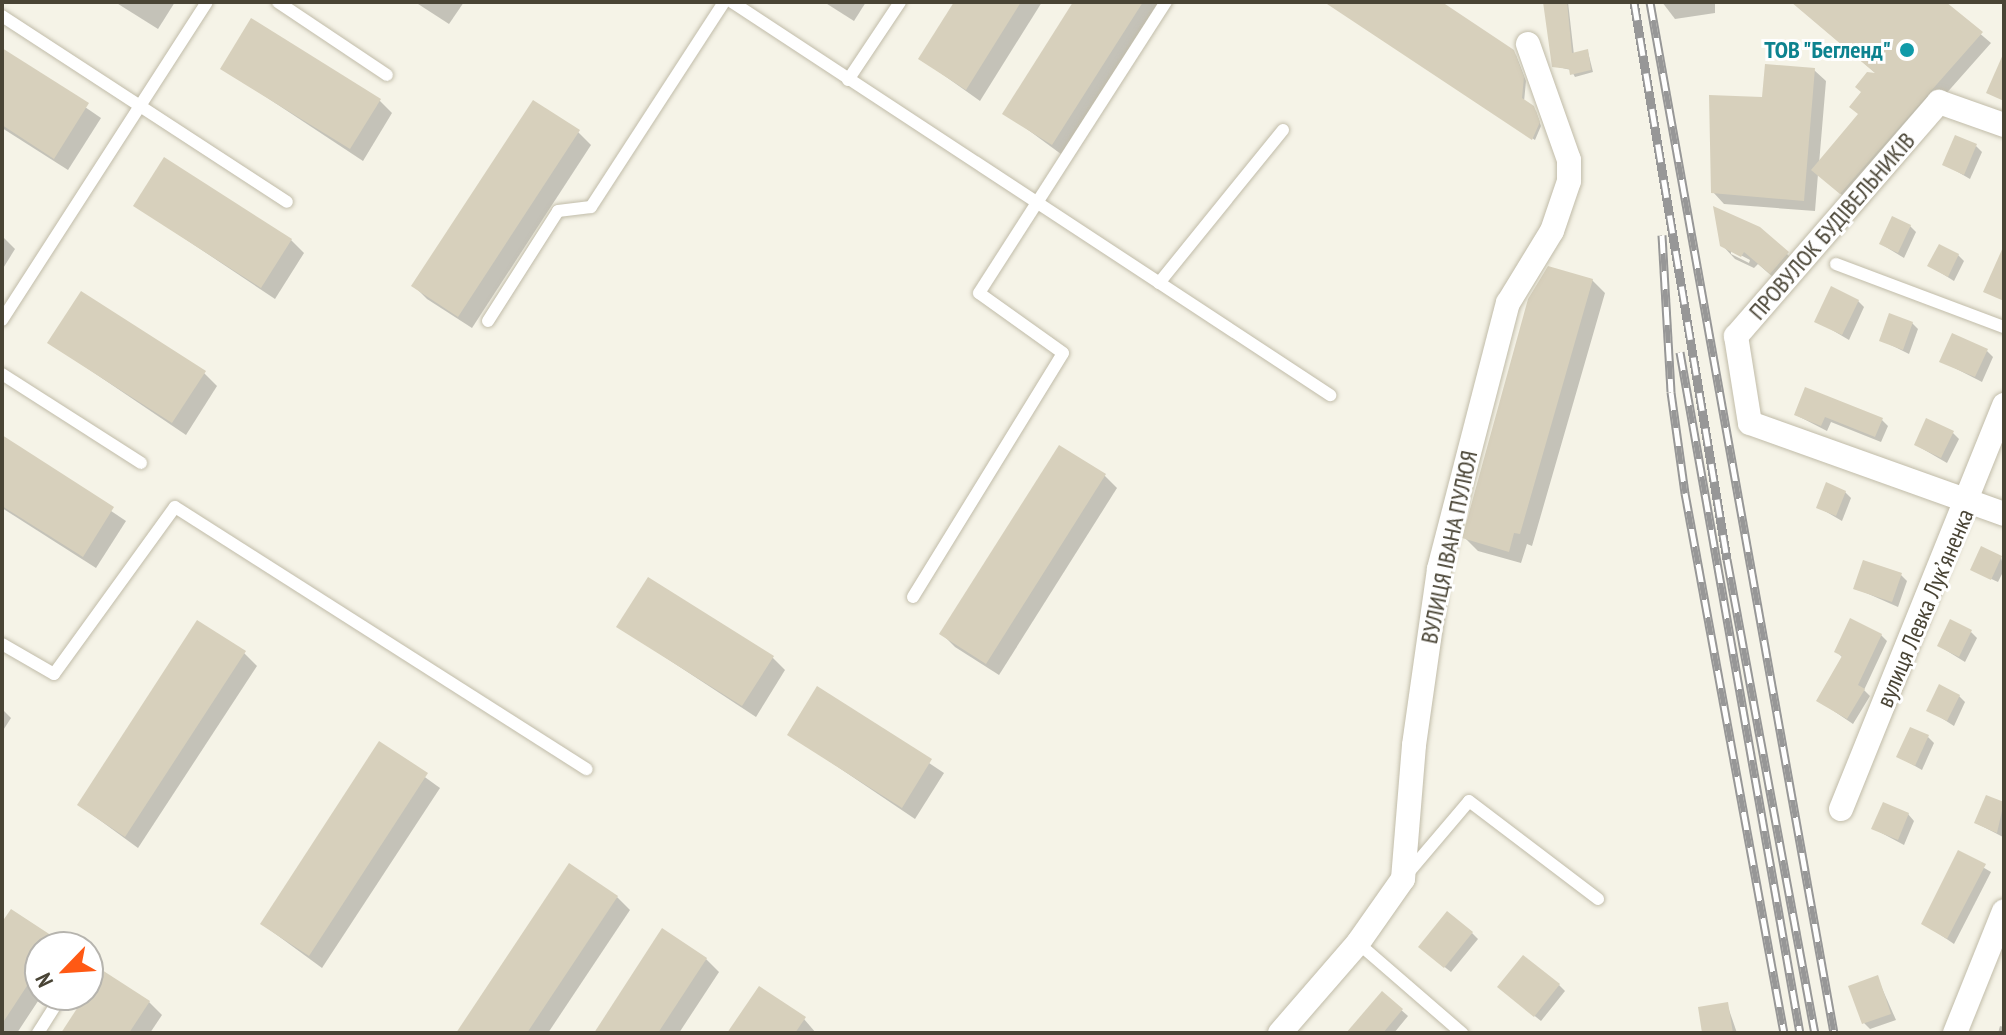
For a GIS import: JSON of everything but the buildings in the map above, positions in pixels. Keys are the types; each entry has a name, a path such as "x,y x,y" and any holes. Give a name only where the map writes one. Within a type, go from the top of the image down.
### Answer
{"street":[{"name":"ВУЛИЦЯ ІВАНА ПУЛЮЯ","path":"1403,879 1414,745 1439,569 1508,303 1552,231 1569,181 1569,160 1528,44"},
{"name":"ПРОВУЛОК БУДІВЕЛЬНИКІВ","path":"1970,500 1750,423 1736,336 1939,102 2004,125"},
{"name":"вулиця Левка Лукʼяненка","path":"1841,809 1970,500 2004,405"},
{"path":"1970,500 2004,514"},
{"path":"1292,1029 1403,879"},
{"path":"1955,1033 2004,911"}],"lane":[{"path":"2,320 207,2"},
{"path":"278,2 387,75"},
{"path":"488,321 558,211 591,207 724,2"},
{"path":"732,2 1330,395"},
{"path":"848,80 900,2"},
{"path":"913,597 1063,353 979,293 1166,2"},
{"path":"2,16 287,202"},
{"path":"1159,283 1283,130"},
{"path":"1836,264 2004,327"},
{"path":"2,374 141,463"},
{"path":"2,644 54,674 175,507 587,769"},
{"path":"1403,879 1469,801 1598,899"},
{"path":"1358,943 1462,1033"},
{"path":"38,1033 52,1011"}],"railway":[{"path":"1634,2 1727,559 1815,1033"},
{"path":"1650,2 1834,1033"},
{"path":"1662,235 1671,392 1685,493 1784,1033"},
{"path":"1680,352 1800,1033"}],"place":[{"name":"ТОВ \"Бегленд\"","path":"1907,50"}]}
